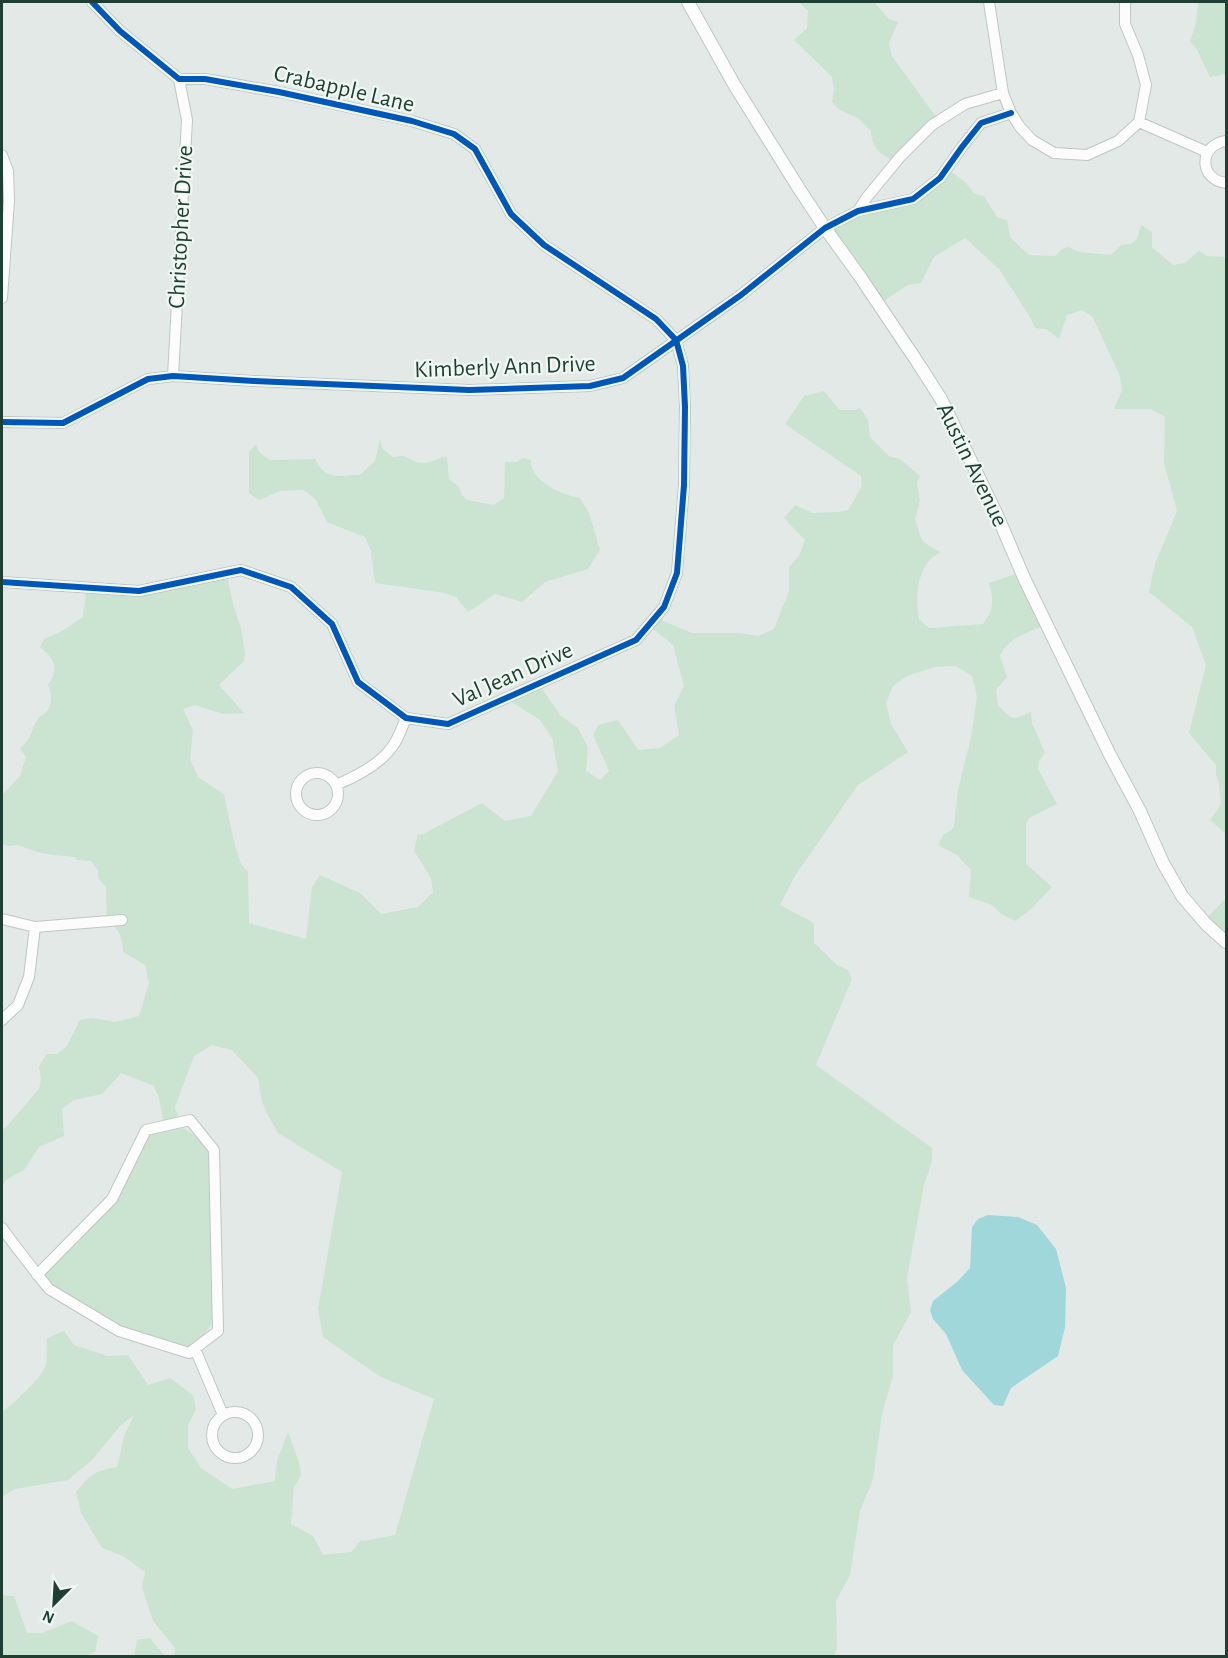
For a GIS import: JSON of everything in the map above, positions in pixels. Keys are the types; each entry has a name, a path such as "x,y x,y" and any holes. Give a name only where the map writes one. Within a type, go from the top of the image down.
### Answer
{"street":[{"path":"92,2 120,31 178,79"},
{"name":"Austin Avenue","path":"688,2 777,155 941,399 997,515 1025,580 1109,753 1140,811 1163,863 1182,896 1206,924 1227,942"},
{"path":"989,2 1003,93 1020,127 1032,140 1054,153 1088,155 1118,141 1139,122 1146,85 1138,55 1125,24 1125,2"},
{"name":"Crabapple Lane","path":"178,79 205,79 279,92 412,121 454,134 475,149 511,214 544,246 656,320 676,340"},
{"name":"Christopher Drive","path":"173,376 187,120 178,79"},
{"path":"858,211 900,157 932,125 965,104 1003,93"},
{"path":"858,211 913,199 940,178 981,123 1011,113"},
{"path":"1139,122 1207,152"},
{"path":"1227,141 1218,142 1212,146 1207,152 1206,165 1208,172 1217,181 1227,183"},
{"path":"2,155 8,171 9,201 2,298"},
{"name":"Kimberly Ann Drive","path":"2,422 63,423 148,379 173,376 469,390 590,386 623,378 741,295 825,228 858,211"},
{"name":"Val Jean Drive","path":"2,582 139,591 241,570 291,587 332,624 358,682 406,718 448,724 636,640 664,607 677,573 684,485 683,366 676,340"},
{"path":"336,785 374,765 388,752 398,738 406,718"},
{"path":"320,773 336,785 338,799 330,811 316,816 303,811 298,805 295,792 297,785 306,775 320,773"},
{"path":"2,919 35,927 122,920"},
{"path":"2,1020 18,1005 29,977 35,927"},
{"path":"2,1228 37,1275 49,1289 119,1331 189,1353 218,1331 214,1150 190,1120 146,1130 112,1199 37,1275"},
{"path":"195,1348 223,1415"},
{"path":"230,1412 245,1414 255,1425 258,1432 254,1448 242,1457 227,1457 215,1448 212,1441 213,1426 223,1415 230,1412"}],"green space":[{"path":"799,2 874,2 889,19 898,22 889,43 892,56 939,121 896,163 878,151 873,143 871,131 858,118 840,110 832,102 834,90 832,77 794,40 807,28 808,11"},
{"path":"1198,2 1226,2 1226,72 1224,74 1210,77 1196,48 1190,42 1196,23"},
{"path":"948,169 965,182 975,194 984,196 997,217 1007,220 1010,237 1029,255 1055,256 1068,247 1079,252 1111,255 1121,245 1131,244 1137,239 1141,225 1152,232 1152,247 1173,265 1185,263 1199,251 1207,256 1226,257 1226,834 1210,820 1221,804 1216,765 1189,733 1206,665 1192,627 1149,592 1155,564 1177,511 1164,463 1165,417 1151,409 1114,409 1122,390 1120,376 1092,316 1082,310 1067,315 1059,339 1046,329 1035,328 999,269 965,238 934,257 921,283 908,285 880,303 826,229 846,220 906,201"},
{"path":"824,391 840,410 860,408 868,420 870,437 889,456 900,459 920,476 917,482 920,500 915,520 923,541 941,552 930,560 919,581 917,604 919,619 929,628 983,624 992,605 989,583 1021,572 1045,625 1013,640 1003,650 1000,656 1007,677 996,690 998,705 1010,717 1017,718 1031,712 1032,723 1045,753 1039,761 1038,769 1057,804 1029,818 1026,824 1026,864 1052,887 1016,921 1001,914 992,905 969,897 971,870 957,855 938,845 943,835 954,827 958,790 971,737 977,697 972,676 956,666 935,667 907,676 893,686 886,703 891,724 908,752 858,785 795,876 780,905 814,923 814,943 837,965 848,970 852,979 816,1065 932,1148 932,1161 924,1185 907,1278 911,1312 893,1346 893,1376 882,1414 873,1479 860,1511 850,1575 836,1601 837,1648 834,1656 174,1656 175,1648 153,1621 142,1587 145,1572 123,1556 102,1548 81,1513 76,1492 94,1474 117,1467 124,1436 134,1415 120,1426 92,1460 68,1480 15,1489 2,1497 2,1412 26,1391 42,1372 45,1367 47,1338 64,1331 74,1345 108,1356 128,1355 148,1385 170,1378 193,1395 196,1409 188,1425 188,1448 201,1468 232,1489 275,1481 277,1461 288,1432 299,1462 301,1475 294,1488 291,1524 313,1536 323,1555 351,1552 361,1540 395,1535 434,1399 379,1376 323,1337 318,1309 342,1172 278,1133 262,1102 258,1078 232,1050 212,1045 194,1056 175,1107 182,1127 206,1143 211,1168 216,1317 197,1345 173,1350 131,1337 65,1298 38,1268 113,1198 139,1137 164,1125 159,1098 154,1086 121,1073 102,1094 74,1100 62,1109 64,1136 39,1147 24,1170 6,1180 2,1187 2,1130 39,1089 41,1079 39,1066 47,1054 57,1054 66,1047 80,1020 92,1018 115,1022 139,1016 149,983 145,965 123,952 120,934 107,921 106,887 98,878 98,870 91,861 37,852 18,845 2,844 2,795 20,776 26,757 20,748 51,703 48,685 54,674 54,665 40,647 44,639 62,631 83,617 87,586 155,588 227,576 245,653 244,661 219,685 244,713 223,714 195,705 183,709 193,730 190,759 198,777 224,794 241,864 248,872 249,923 306,939 312,887 320,875 360,893 381,914 418,907 433,892 431,878 414,851 418,834 421,835 482,803 505,821 531,816 558,771 552,738 540,720 510,701 541,687 561,716 578,728 588,747 586,771 600,780 609,771 593,735 598,725 618,720 638,750 660,748 679,735 674,706 684,686 673,645 651,627 659,619 692,633 739,633 758,636 774,629 789,591 789,567 799,556 805,540 784,518 795,505 813,513 848,510 862,486 861,476 785,424 804,396"},
{"path":"380,439 382,448 393,457 404,456 423,463 447,457 449,479 459,487 462,495 467,500 494,505 504,498 505,462 517,462 523,458 531,460 532,469 541,481 560,492 580,498 589,513 600,550 588,569 545,582 522,602 495,594 468,612 456,597 445,593 375,583 371,551 365,537 327,522 316,500 304,490 280,491 259,500 249,493 249,452 256,444 259,452 270,460 315,459 319,466 329,474 346,476 360,475 375,461"},
{"path":"1226,898 1226,944 1204,921"},
{"path":"2,1595 14,1596 27,1633 42,1633 72,1621 98,1636 95,1652 85,1656 2,1656"},
{"path":"150,1638 165,1656 134,1656 137,1640"}],"water":[{"path":"988,1215 1018,1217 1037,1225 1056,1249 1066,1288 1065,1327 1058,1356 1011,1388 1003,1406 994,1405 962,1370 946,1334 933,1319 930,1310 933,1301 970,1268 972,1227 978,1219"}],"cycle path":[{"path":"2,582 139,591 241,570 291,587 332,624 358,682 406,718 448,724 636,640 664,607 677,573 684,485 683,366 676,340 656,319 544,245 511,214 475,149 454,134 412,121 279,92 205,79 179,79 120,31 92,2"},
{"path":"2,422 63,423 148,379 173,376 469,390 590,386 623,378 741,295 825,228 858,211 913,199 940,178 981,123 1011,113"}]}
